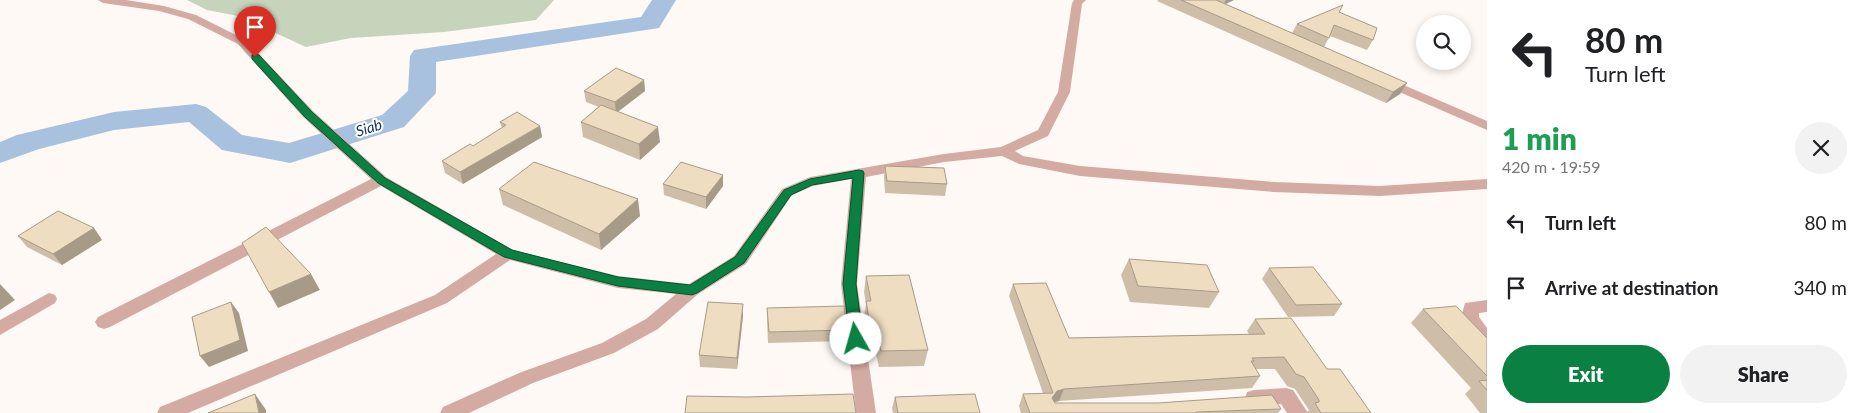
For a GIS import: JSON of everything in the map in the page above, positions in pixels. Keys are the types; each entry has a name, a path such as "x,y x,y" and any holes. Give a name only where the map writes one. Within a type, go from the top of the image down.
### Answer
{"street":[{"path":"103,0 160,8 192,17 242,42 308,114 376,176 508,254 618,282 692,290"},
{"path":"450,413 526,378 608,348 652,324 692,290 740,260 788,192 810,182 944,158 1004,151 1043,133 1064,92 1077,2 1081,0"},
{"path":"1375,77 1487,126"},
{"path":"1004,151 1019,160 1080,171 1274,187 1380,190 1487,184"},
{"path":"859,173 849,284 866,413"},
{"path":"104,322 376,176"},
{"path":"168,413 440,299 508,254"},
{"path":"0,328 49,299"},
{"path":"1487,306 1471,308 1470,318 1487,342"},
{"path":"1236,399 1286,396 1298,413"}],"green space":[{"path":"187,0 554,0 536,20 444,32 351,38 306,47 238,16 207,10"}],"building":[{"path":"1181,0 1216,0 1407,83 1393,92"},
{"path":"1343,5 1339,12 1377,28 1373,40 1334,25 1329,38 1297,24"},
{"path":"616,68 644,80 615,102 584,91"},
{"path":"601,105 658,127 639,144 581,122"},
{"path":"517,112 540,126 460,172 442,161 470,144 473,146 506,125 500,122"},
{"path":"534,162 638,199 599,234 499,189"},
{"path":"681,162 723,175 706,197 663,184"},
{"path":"885,166 944,168 947,184 887,181"},
{"path":"58,211 94,228 53,254 18,236"},
{"path":"266,227 311,274 269,292 242,243"},
{"path":"1129,259 1207,265 1219,292 1138,286"},
{"path":"1313,267 1342,304 1296,305 1269,268"},
{"path":"909,275 928,350 881,351 876,324 870,325 866,301 871,301 866,276"},
{"path":"1046,283 1069,338 1265,334 1255,319 1291,318 1327,369 1340,369 1371,413 1321,413 1315,403 1319,402 1319,400 1304,377 1296,374 1284,357 1252,358 1254,361 1251,361 1260,376 1064,389 1057,391 1052,398 1055,403 1158,403 1272,395 1281,409 1196,413 1030,413 1023,394 1053,393 1013,284"},
{"path":"231,302 240,340 200,356 192,317"},
{"path":"708,302 743,304 737,358 699,355"},
{"path":"844,306 847,330 769,332 767,308"},
{"path":"1456,306 1487,338 1487,376 1423,309"},
{"path":"1487,380 1487,390 1479,381"},
{"path":"255,394 259,413 208,413"},
{"path":"853,394 856,413 685,413 687,396 747,397"},
{"path":"975,394 980,413 898,413 895,397"}],"waterway":[{"name":"Siab","path":"0,153 28,142 114,121 196,113 233,143 290,153 393,121 422,93 423,56 650,23 664,0"}],"route":[{"path":"255,57 308,114 382,180 508,254 618,282 692,290 740,260 788,192 810,182 859,173 849,284 856,339"}]}
